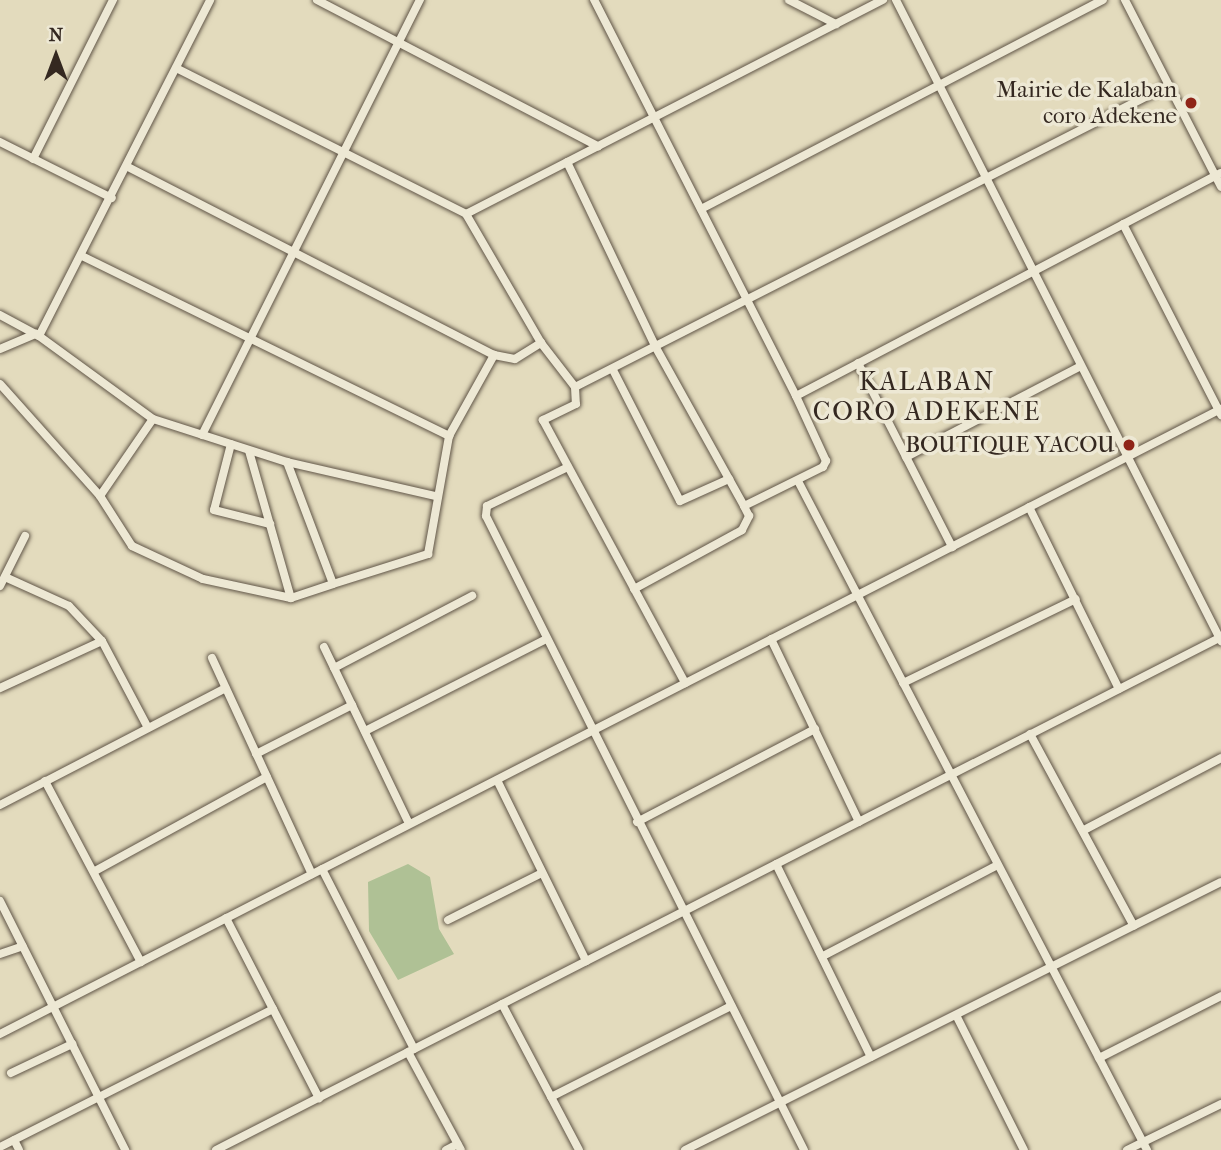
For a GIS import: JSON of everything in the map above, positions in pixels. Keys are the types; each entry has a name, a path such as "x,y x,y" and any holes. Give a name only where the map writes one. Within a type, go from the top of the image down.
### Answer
{"street":[{"path":"33,159 113,0"},
{"path":"0,349 38,335 83,257 210,0"},
{"path":"317,0 598,146"},
{"path":"202,435 420,0"},
{"path":"594,0 748,300 826,461 798,481 744,506"},
{"path":"789,0 836,24"},
{"path":"466,214 883,0"},
{"path":"216,1150 232,1146 411,1050 1220,639 896,0"},
{"path":"701,209 1103,0"},
{"path":"1125,0 1218,174 1221,187"},
{"path":"176,68 466,214 541,343 575,387 576,404 543,420 685,683"},
{"path":"575,387 1169,85"},
{"path":"0,143 113,198"},
{"path":"566,162 655,346 749,516 742,530 634,589"},
{"path":"128,167 494,355 515,359 541,343"},
{"path":"796,396 1218,174"},
{"path":"0,1034 1220,411 1124,224"},
{"path":"83,257 449,436"},
{"path":"0,315 38,335 153,419 287,462 435,496"},
{"path":"0,384 100,496 132,546 203,579 291,598 428,554 435,496 449,436 494,355"},
{"path":"858,363 952,547"},
{"path":"906,457 1081,366"},
{"path":"613,370 680,500 729,479"},
{"path":"100,496 153,419"},
{"path":"231,444 214,510 270,524"},
{"path":"248,451 291,598"},
{"path":"287,462 333,584"},
{"path":"568,467 487,506 486,516 544,640 804,1150"},
{"path":"798,481 1144,1146"},
{"path":"1029,507 1119,689"},
{"path":"0,586 25,536"},
{"path":"0,560 10,565"},
{"path":"5,577 69,606 102,641 148,728"},
{"path":"334,668 472,596"},
{"path":"903,684 1076,599"},
{"path":"771,639 859,822"},
{"path":"365,731 544,640"},
{"path":"0,688 102,641"},
{"path":"324,647 409,824"},
{"path":"212,658 312,874"},
{"path":"0,804 226,688"},
{"path":"256,754 352,705"},
{"path":"637,821 815,729"},
{"path":"1030,734 1084,830 1133,926"},
{"path":"1084,830 1221,758"},
{"path":"94,871 267,778"},
{"path":"497,780 586,961"},
{"path":"45,782 141,962"},
{"path":"776,864 871,1057"},
{"path":"822,956 998,865"},
{"path":"322,869 459,1147 446,1150"},
{"path":"448,919 542,873"},
{"path":"685,1150 1221,882"},
{"path":"0,901 125,1150"},
{"path":"226,918 319,1098"},
{"path":"0,954 23,946"},
{"path":"1098,1058 1221,996"},
{"path":"502,1004 579,1150"},
{"path":"551,1097 731,1006"},
{"path":"0,1147 273,1009"},
{"path":"956,1015 1024,1150"},
{"path":"11,1073 72,1044"},
{"path":"1127,1150 1144,1146 1221,1104"},
{"path":"14,1140 19,1150"}],"green space":[{"path":"408,864 430,877 439,929 454,954 398,980 369,931 368,882"}],"place":[{"name":"Mairie de Kalaban coro Adekene","path":"1191,103"},
{"name":"BOUTIQUE YACOU","path":"1129,445"}],"district":[{"name":"KALABAN CORO ADEKENE","path":"927,397"}]}
